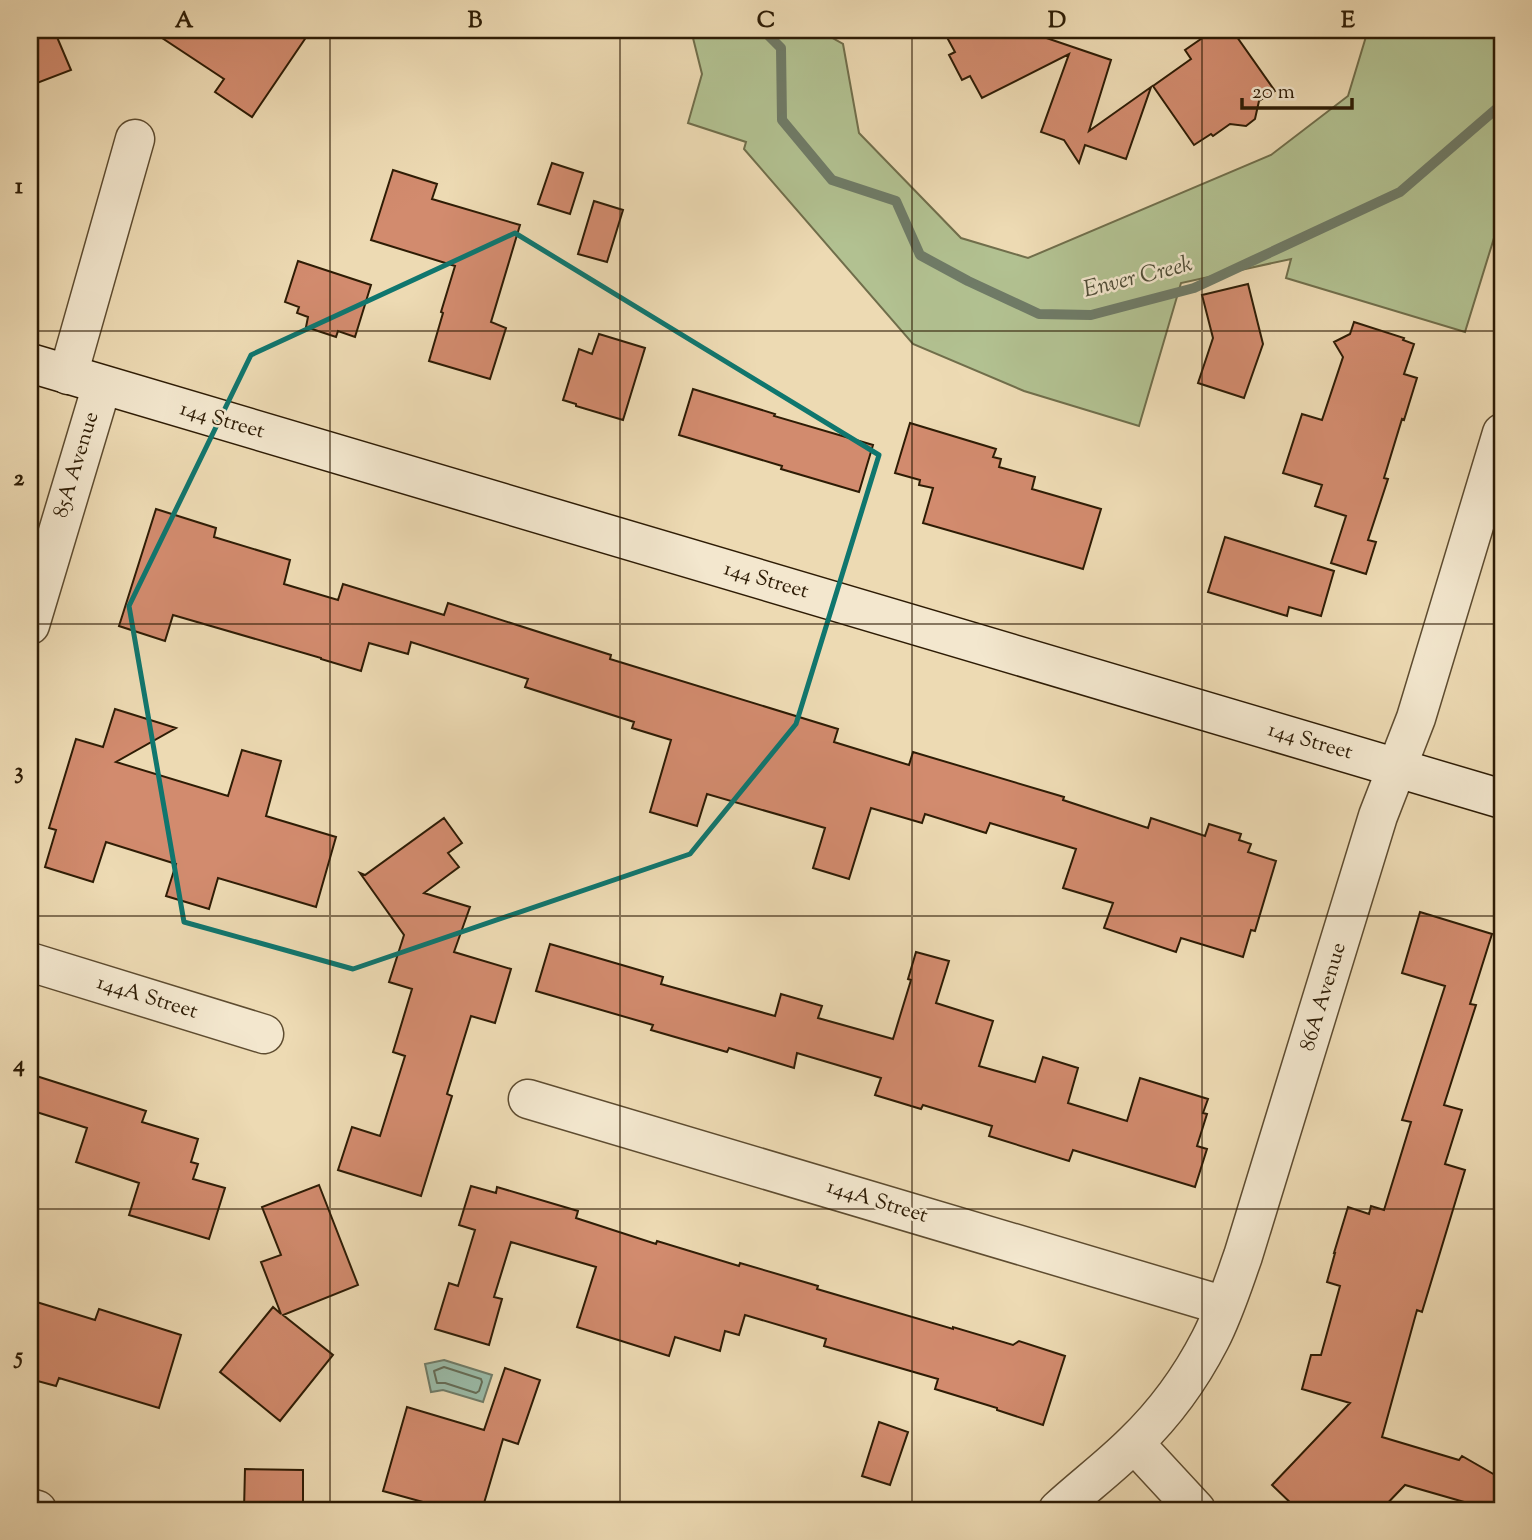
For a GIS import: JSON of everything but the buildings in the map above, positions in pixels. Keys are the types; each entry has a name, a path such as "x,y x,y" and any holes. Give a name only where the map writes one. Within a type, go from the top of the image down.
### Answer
{"street":[{"name":"85A Avenue","path":"30,625 135,139"},
{"name":"144 Street","path":"30,363 1502,799"},
{"name":"86A Avenue","path":"1058,1510 1134,1443 1158,1416 1189,1375 1225,1306 1252,1229 1378,817 1416,718 1502,433"},
{"name":"144A Street","path":"30,962 264,1034"},
{"name":"144A Street","path":"528,1099 1225,1306"},
{"path":"1134,1443 1196,1510"},
{"path":"30,1508 37,1510"}],"highlighted area":[{"path":"515,233 879,455 796,724 690,854 353,969 184,922 129,606 251,355"}],"shaded area":[{"path":"691,30 818,30 843,44 859,133 961,238 1028,258 1271,155 1348,96 1368,30 1502,30 1502,212 1465,332 1286,278 1291,259 1181,283 1139,426 1024,391 913,344 744,149 746,142 688,123 702,74"}],"water":[{"path":"444,1360 492,1375 483,1402 443,1390 431,1392 425,1364"}],"waterway":[{"name":"Enver Creek","path":"763,30 781,48 782,120 832,180 896,201 920,255 1039,314 1091,315 1194,288 1400,192 1502,104"}]}
